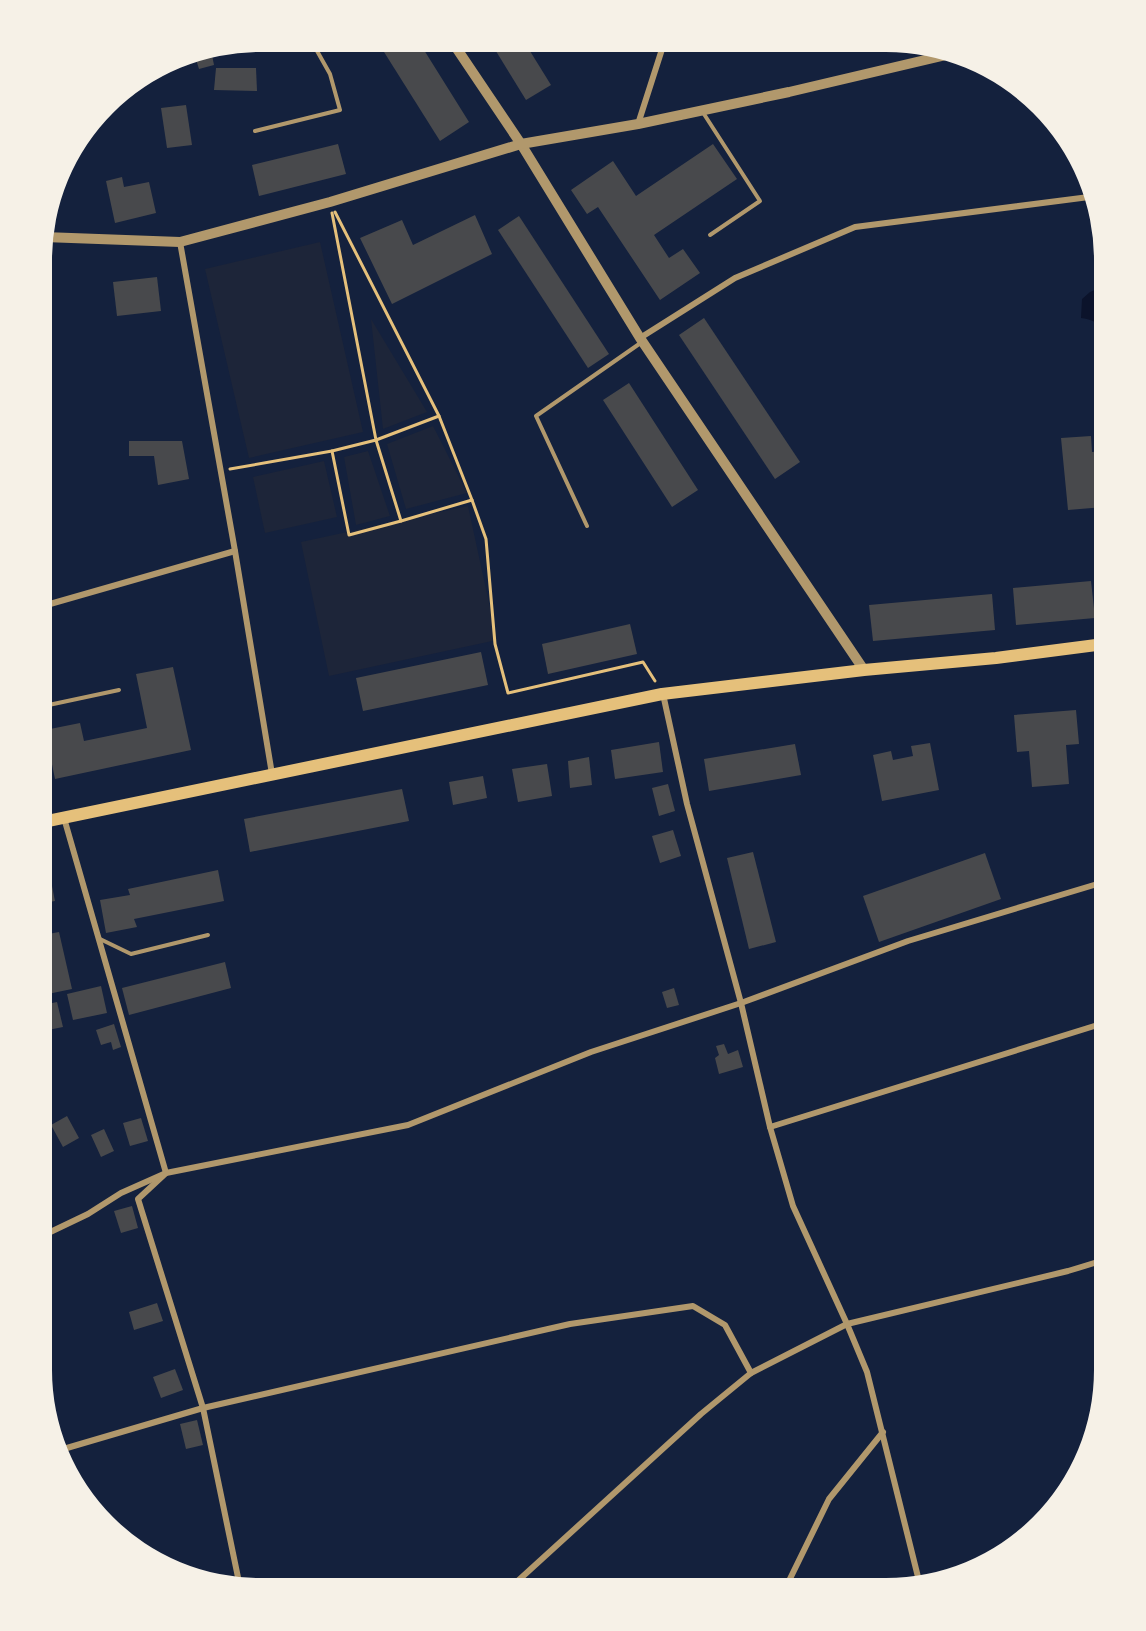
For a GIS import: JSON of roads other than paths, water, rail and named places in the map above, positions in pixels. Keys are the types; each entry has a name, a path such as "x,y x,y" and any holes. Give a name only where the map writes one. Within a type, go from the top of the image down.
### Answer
{"main road":[{"path":"52,820 662,693 864,670 996,658 1094,645"}],"street":[{"path":"638,124 661,52"},
{"path":"460,53 521,144 642,340 864,670"},
{"path":"54,237 180,242 330,202 521,144 638,124 932,58"},
{"path":"642,340 735,278 855,227 1083,198"},
{"path":"180,242 272,774"},
{"path":"52,603 235,551"},
{"path":"662,693 687,804 741,1003 770,1127 793,1206 848,1324 867,1372 918,1575"},
{"path":"64,818 166,1173"},
{"path":"52,1231 88,1215 121,1193 166,1173 408,1125 591,1052 741,1003 908,940 1093,885"},
{"path":"770,1127 1093,1026"},
{"path":"166,1173 138,1199 202,1408 238,1577"},
{"path":"521,1578 701,1414 751,1373 848,1324 1093,1263"},
{"path":"68,1448 202,1408 570,1324 693,1306 725,1324 751,1373"},
{"path":"790,1578 829,1499 883,1432"}],"lane":[{"path":"255,131 340,110 330,74 318,53"},
{"path":"702,110 760,201 710,235"},
{"path":"587,526 536,416 642,340"},
{"path":"52,704 119,690"},
{"path":"99,939 131,954 208,935"}]}
